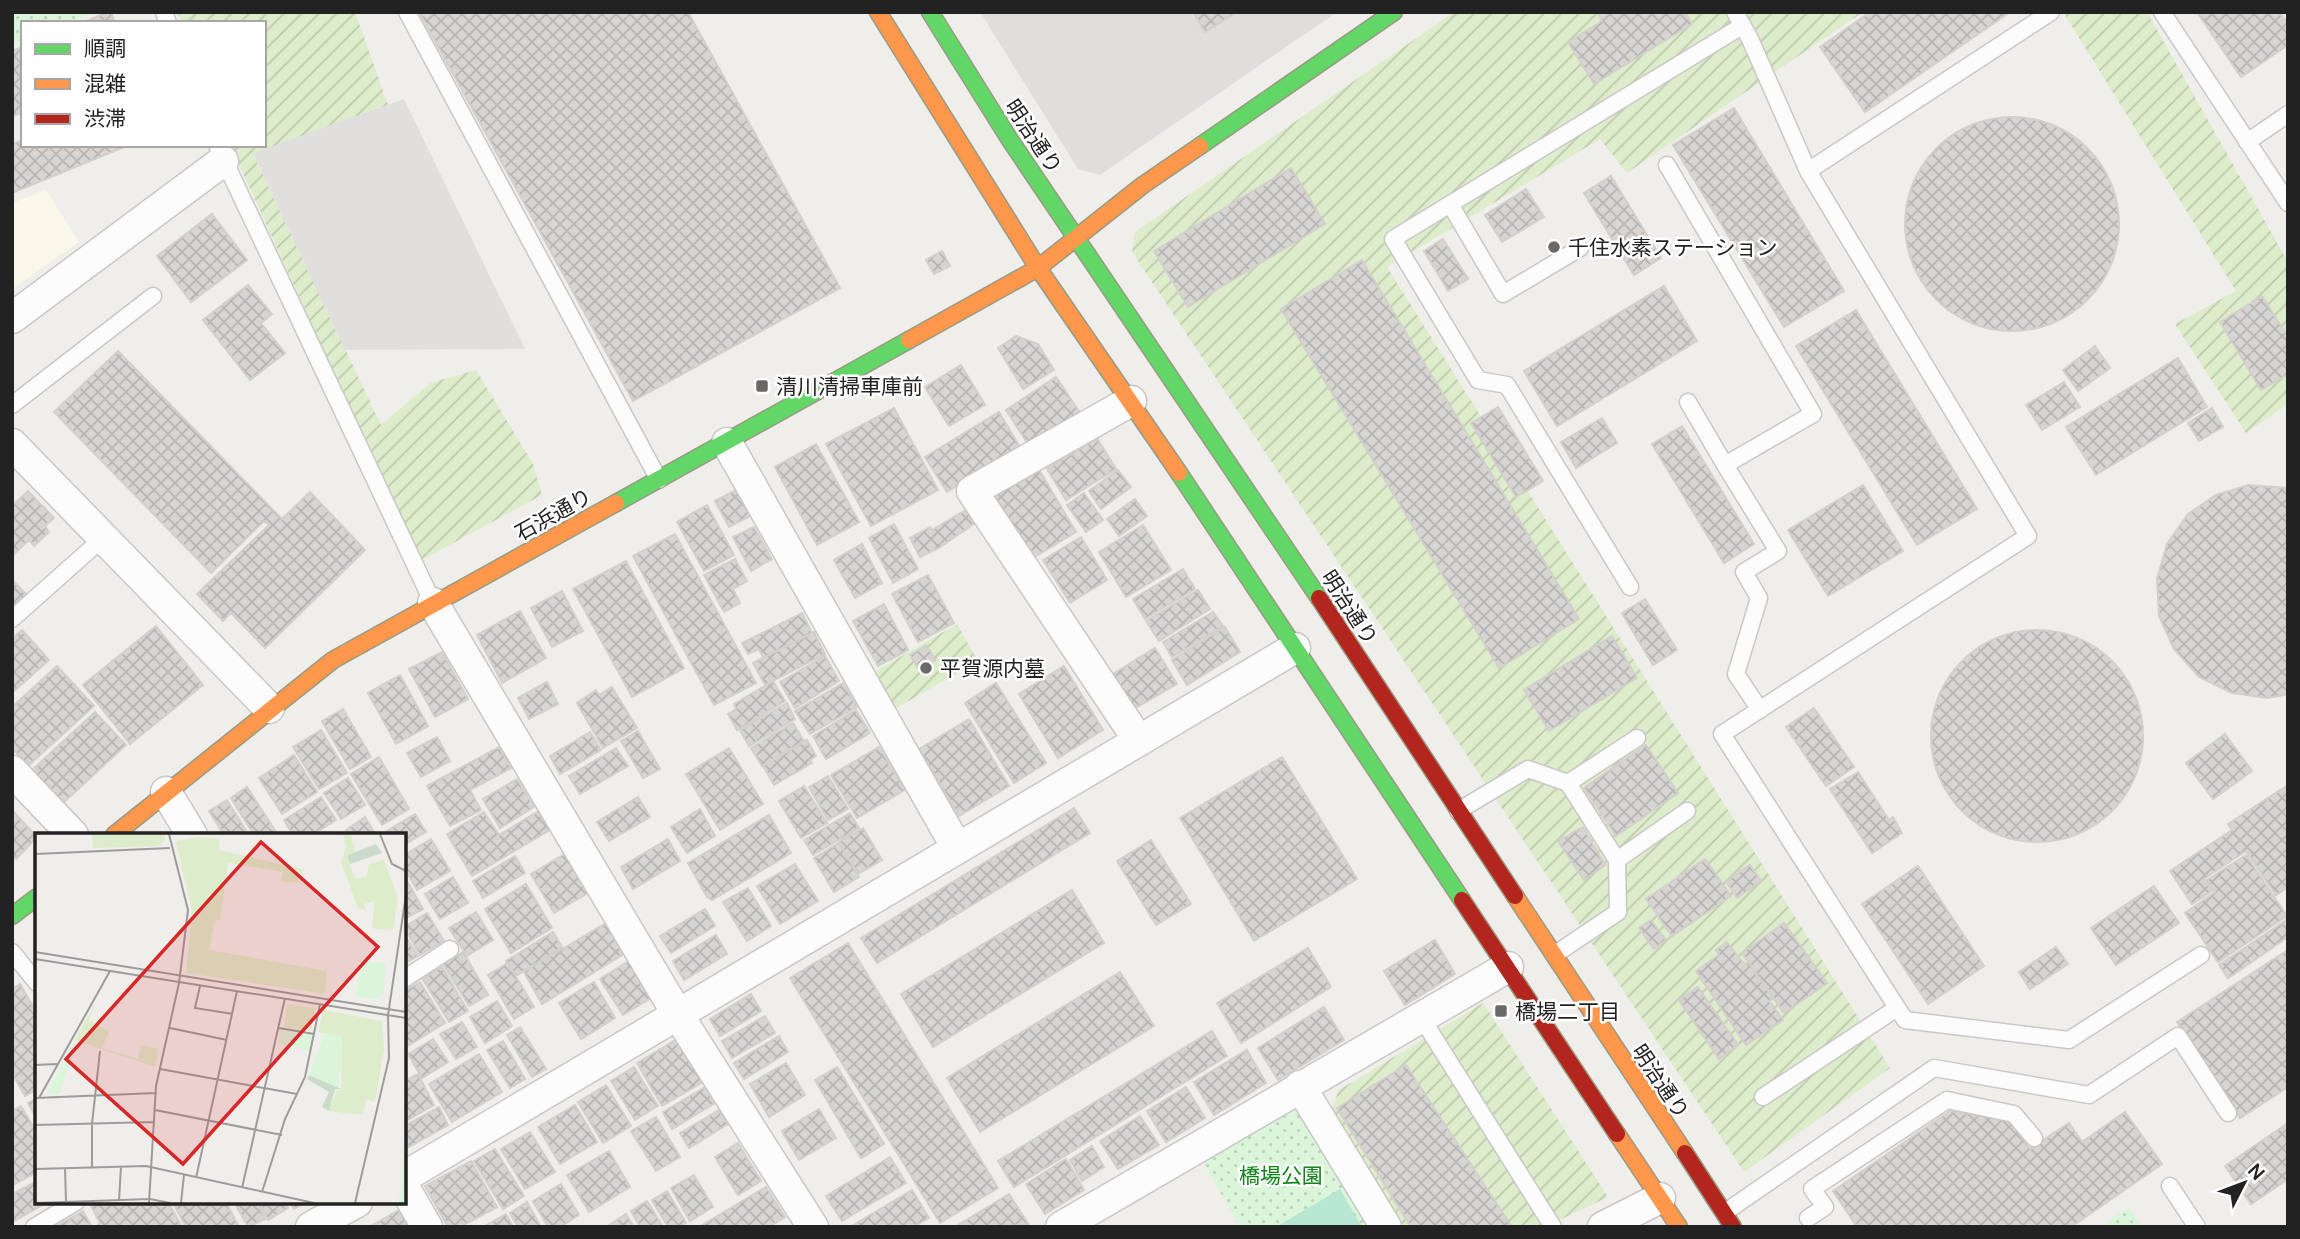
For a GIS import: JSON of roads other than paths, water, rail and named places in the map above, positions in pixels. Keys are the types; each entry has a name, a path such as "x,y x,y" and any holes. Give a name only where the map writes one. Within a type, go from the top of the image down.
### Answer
{"main road":[{"path":"878,12 1038,268 1131,401 1679,1227"},
{"name":"明治通り","path":"930,12 1010,140 1728,1220"},
{"name":"石浜通り","path":"116,833 269,708 333,660 1038,268 1143,185 1394,12"},
{"path":"12,916 35,899"}],"street":[{"path":"12,318 220,153"},
{"path":"1131,401 972,491 1139,741"},
{"path":"727,443 957,848"},
{"path":"12,444 269,708"},
{"path":"433,603 678,1015 813,1227"},
{"path":"406,1176 1295,648"},
{"path":"12,771 71,833"},
{"path":"166,792 191,833"},
{"path":"1061,1227 1508,967"},
{"path":"1300,1086 1386,1227"},
{"path":"406,1190 427,1227"},
{"path":"1603,1227 1661,1198"},
{"path":"311,1227 353,1204"}],"lane":[{"path":"407,12 659,480"},
{"path":"1808,171 2051,12"},
{"path":"2162,12 2288,203"},
{"path":"1630,587 1507,385 1478,380 1393,239 1739,19 1808,171 2028,536 1722,734 1905,1020 2069,1040 2201,955"},
{"path":"2247,142 2288,114"},
{"path":"220,153 433,603"},
{"path":"1667,166 1813,414 1725,465"},
{"path":"1450,204 1503,294 1580,248"},
{"path":"12,405 153,296"},
{"path":"1688,402 1778,551 1744,572 1759,598 1736,674 1760,709"},
{"path":"12,619 103,538"},
{"path":"1568,783 1637,738"},
{"path":"1458,811 1528,769 1568,783 1617,860 1618,912 1552,956"},
{"path":"1617,860 1687,811"},
{"path":"406,978 450,949"},
{"path":"12,952 35,981"},
{"path":"1763,1097 1897,1008"},
{"path":"1420,1017 1553,1227"},
{"path":"1728,1220 1934,1068 2089,1095 2178,1036 2228,1112"},
{"path":"1793,1227 1811,1222 1825,1207 1812,1189 1947,1100 2014,1114 2034,1138"},
{"path":"2170,1185 2197,1227"},
{"path":"34,1227 73,1204"}],"place":[{"name":"千住水素ステーション","path":"1554,247"},
{"name":"清川清掃車庫前","path":"762,386"},
{"name":"平賀源内墓","path":"926,668"},
{"name":"橋場二丁目","path":"1501,1011"}],"park label":[{"name":"橋場公園","path":"1281,1175"}]}
